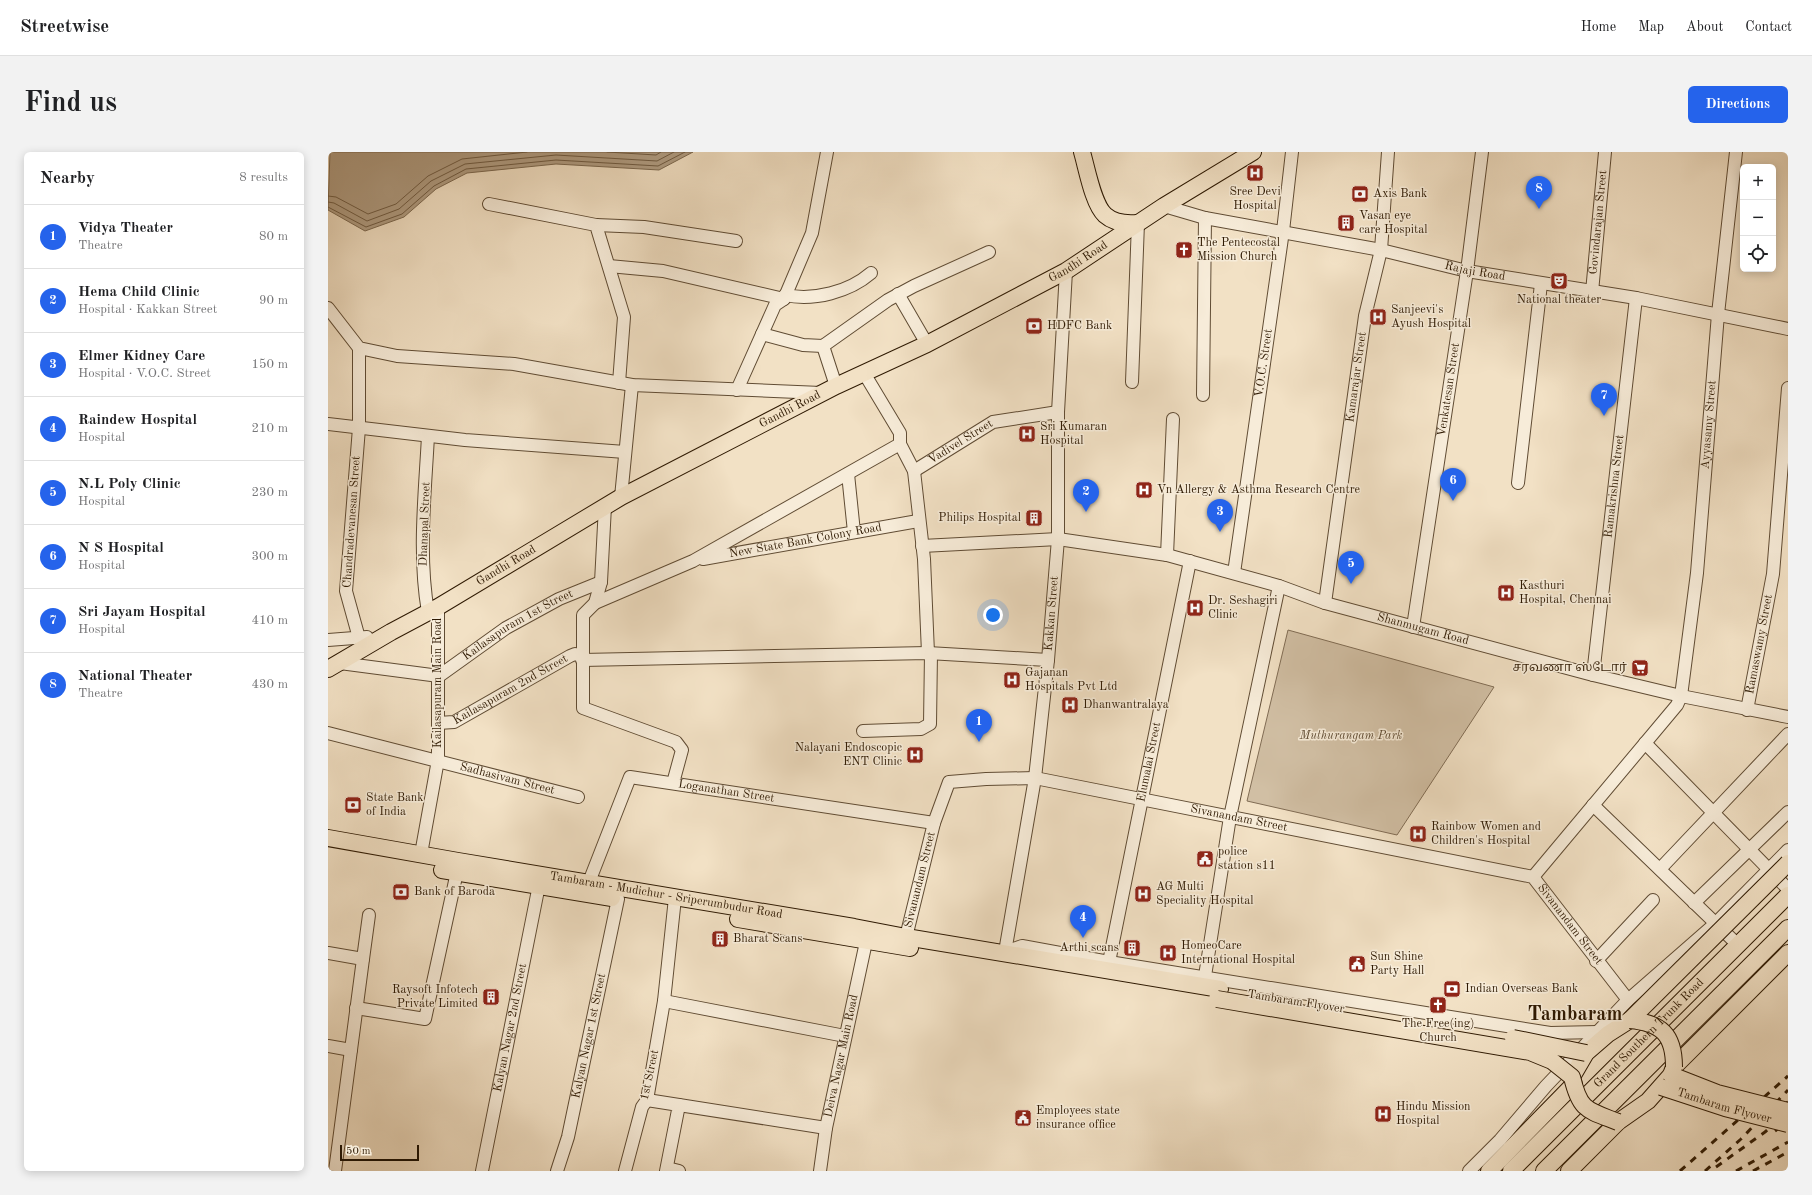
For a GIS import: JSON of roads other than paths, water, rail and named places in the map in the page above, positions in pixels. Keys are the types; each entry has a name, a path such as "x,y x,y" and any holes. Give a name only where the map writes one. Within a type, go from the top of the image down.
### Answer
{"main road":[{"path":"1082,152 1099,206 1106,216 1127,224 1138,224"},
{"name":"Gandhi Road","path":"334,666 391,632 433,610 621,497 836,386 927,344 1066,271 1164,206 1253,152"},
{"name":"Tambaram - Mudichur - Sriperumbudur Road","path":"328,838 589,882 675,903 866,942 1011,959"},
{"name":"Tambaram - Mudichur - Sriperumbudur Road","path":"328,848 457,872 618,899 675,903 854,926 1011,959"},
{"path":"1489,1171 1573,1081 1586,1053 1608,1034 1630,1020 1788,863"},
{"name":"Grand Southern Trunk Road","path":"1511,1171 1788,895"},
{"name":"Grand Southern Trunk Road","path":"1544,1171 1788,928"},
{"path":"1569,1171 1618,1122 1648,1101 1669,1076 1788,953"},
{"name":"Tambaram Flyover","path":"1011,959 1538,1042 1586,1053"},
{"name":"Tambaram Flyover","path":"1011,959 1530,1052 1552,1061 1573,1081"},
{"path":"1630,1020 1648,1022 1664,1032 1674,1050 1669,1076"},
{"name":"Tambaram Flyover","path":"1669,1076 1718,1093 1788,1111"},
{"name":"Tambaram Flyover","path":"1669,1076 1725,1108 1788,1124"},
{"path":"1573,1081 1575,1094 1586,1109 1618,1122"}],"street":[{"path":"737,390 775,304 784,297 812,233 827,152"},
{"name":"V.O.C. Street","path":"1234,573 1283,231 1292,152"},
{"name":"Kamarajar Street","path":"1325,603 1365,316 1381,250 1388,152"},
{"name":"Venkatesan Street","path":"1412,627 1467,271 1482,152"},
{"name":"Govindarajan Street","path":"1592,292 1605,152"},
{"name":"Ayyasamy Street","path":"1681,696 1697,573 1718,314 1736,152"},
{"path":"489,204 596,225 644,227 736,241"},
{"name":"Rajaji Road","path":"1164,206 1205,218 1381,250 1467,271 1636,298 1788,329"},
{"path":"1203,395 1205,218"},
{"path":"1132,382 1138,224"},
{"path":"596,225 624,317 618,384"},
{"path":"762,334 803,345 823,346 898,294 989,252"},
{"path":"609,266 663,271 784,297 807,298 818,297 860,283 872,273"},
{"name":"Kakkan Street","path":"1011,959 1035,778 1048,660 1058,540 1058,412 1066,271"},
{"path":"1518,483 1541,284"},
{"path":"898,294 927,344"},
{"name":"Ramakrishna Street","path":"1593,675 1636,298"},
{"path":"328,308 359,348 397,356 514,364 618,384 822,393"},
{"path":"823,346 836,386"},
{"name":"Chandradevanesan Street","path":"359,348 359,428 346,591 359,638"},
{"path":"863,731 921,729 930,724 930,653 922,546 918,521 914,471 900,444 900,433 864,373"},
{"path":"621,497 632,385"},
{"name":"Ramaswamy Street","path":"1747,710 1773,574 1788,388"},
{"name":"Vadivel Street","path":"914,471 993,422 1058,412"},
{"path":"1167,555 1173,419"},
{"path":"328,424 465,440 625,452"},
{"name":"Dhanapal Street","path":"428,436 423,577 433,610"},
{"path":"673,783 682,750 676,742 583,708 583,615 595,603 693,561 900,444"},
{"path":"848,474 854,532"},
{"path":"595,603 601,582 605,506"},
{"name":"New State Bank Colony Road","path":"693,561 918,521"},
{"name":"Shanmugam Road","path":"922,546 1058,540 1167,555 1279,586 1325,603 1593,675 1681,696 1788,717"},
{"name":"Elumalai Street","path":"1109,962 1143,800 1190,561"},
{"name":"Kailasapuram 1st Street","path":"439,676 506,628 559,599 601,582"},
{"path":"1205,976 1230,817 1279,586"},
{"name":"Kailasapuram Main Road","path":"421,854 438,760 439,676 433,610"},
{"path":"328,640 359,638 391,632"},
{"name":"Kailasapuram 2nd Street","path":"438,723 454,722 575,654 582,658 930,653 1048,660"},
{"path":"334,666 439,676"},
{"path":"1533,877 1677,705 1681,696"},
{"name":"Sadhasivam Street","path":"328,733 578,797"},
{"path":"1660,870 1788,734"},
{"path":"1645,743 1788,890"},
{"name":"Loganathan Street","path":"589,882 630,777 934,822"},
{"name":"Sivanandam Street","path":"906,937 934,822 949,782 986,779 1035,778 1533,877 1596,961 1628,1000"},
{"path":"1593,805 1738,944"},
{"path":"1694,903 1788,812"},
{"path":"1469,1171 1500,1140 1546,1086 1628,1000 1716,923 1788,850"},
{"path":"356,1008 425,1019 457,872"},
{"name":"Kalyan Nagar 2nd Street","path":"482,1171 538,885"},
{"name":"Kalyan Nagar 1st Street","path":"557,1171 568,1137 618,899"},
{"path":"1596,961 1653,900"},
{"name":"1st Street","path":"625,1171 642,1107 646,1100 664,1001 675,903"},
{"path":"335,1171 368,915"},
{"name":"Deiva Nagar Main Road","path":"820,1171 826,1128 866,942"},
{"path":"1011,959 1022,946 1109,962 1205,976 1550,1033 1598,1032"},
{"path":"328,953 363,959"},
{"path":"664,1001 845,1036"},
{"path":"328,1046 351,1050"},
{"path":"646,1100 826,1128"},
{"path":"679,1105 667,1169 679,1171"}],"water":[{"path":"330,152 693,152 659,170 556,164 467,173 436,189 404,217 365,231 328,210"}],"railway":[{"path":"1680,1171 1788,1076"},
{"path":"1705,1171 1741,1139 1788,1090"},
{"path":"1764,1121 1788,1102"},
{"path":"1716,1167 1765,1132 1788,1112"},
{"path":"1775,1131 1788,1121"},
{"path":"1736,1171 1788,1142"},
{"path":"1753,1171 1788,1152"}],"place":[{"name":"Sree Devi Hospital","path":"1255,173"},
{"name":"Axis Bank","path":"1360,194"},
{"name":"National Theater","path":"1539,209"},
{"name":"Vasan eye care Hospital","path":"1346,223"},
{"name":"The Pentecostal Mission Church","path":"1184,250"},
{"name":"National theater","path":"1559,281"},
{"name":"Sanjeevi's Ayush Hospital","path":"1378,317"},
{"name":"HDFC Bank","path":"1034,326"},
{"name":"Sri Jayam Hospital","path":"1604,416"},
{"name":"Sri Kumaran Hospital","path":"1027,434"},
{"name":"Vn Allergy & Asthma Research Centre","path":"1144,490"},
{"name":"N S Hospital","path":"1453,501"},
{"name":"Hema Child Clinic","path":"1086,512"},
{"name":"Philips Hospital","path":"1034,518"},
{"name":"Elmer Kidney Care","path":"1220,532"},
{"name":"N.L Poly Clinic","path":"1351,584"},
{"name":"Kasthuri Hospital, Chennai","path":"1506,593"},
{"name":"Dr. Seshagiri Clinic","path":"1195,608"},
{"name":"சரவணா ஸ்டோர்","path":"1640,668"},
{"name":"Gajanan Hospitals Pvt Ltd","path":"1012,680"},
{"name":"Dhanwantralaya","path":"1070,705"},
{"name":"Vidya Theater","path":"979,742"},
{"name":"Nalayani Endoscopic ENT Clinic","path":"915,755"},
{"name":"State Bank of India","path":"353,805"},
{"name":"Rainbow Women and Children's Hospital","path":"1418,834"},
{"name":"police station s11","path":"1205,859"},
{"name":"Bank of Baroda","path":"401,892"},
{"name":"AG Multi Speciality Hospital","path":"1143,894"},
{"name":"Raindew Hospital","path":"1083,938"},
{"name":"Bharat Scans","path":"720,939"},
{"name":"Arthi scans","path":"1132,948"},
{"name":"HomeoCare International Hospital","path":"1168,953"},
{"name":"Sun Shine Party Hall","path":"1357,964"},
{"name":"Indian Overseas Bank","path":"1452,989"},
{"name":"Raysoft Infotech Private Limited","path":"491,997"},
{"name":"The Free(ing) Church","path":"1438,1005"},
{"name":"Hindu Mission Hospital","path":"1383,1114"},
{"name":"Employees state insurance office","path":"1023,1118"}],"district":[{"name":"Tambaram","path":"1575,1015"}],"park label":[{"name":"Muthurangam Park","path":"1351,736"}]}
